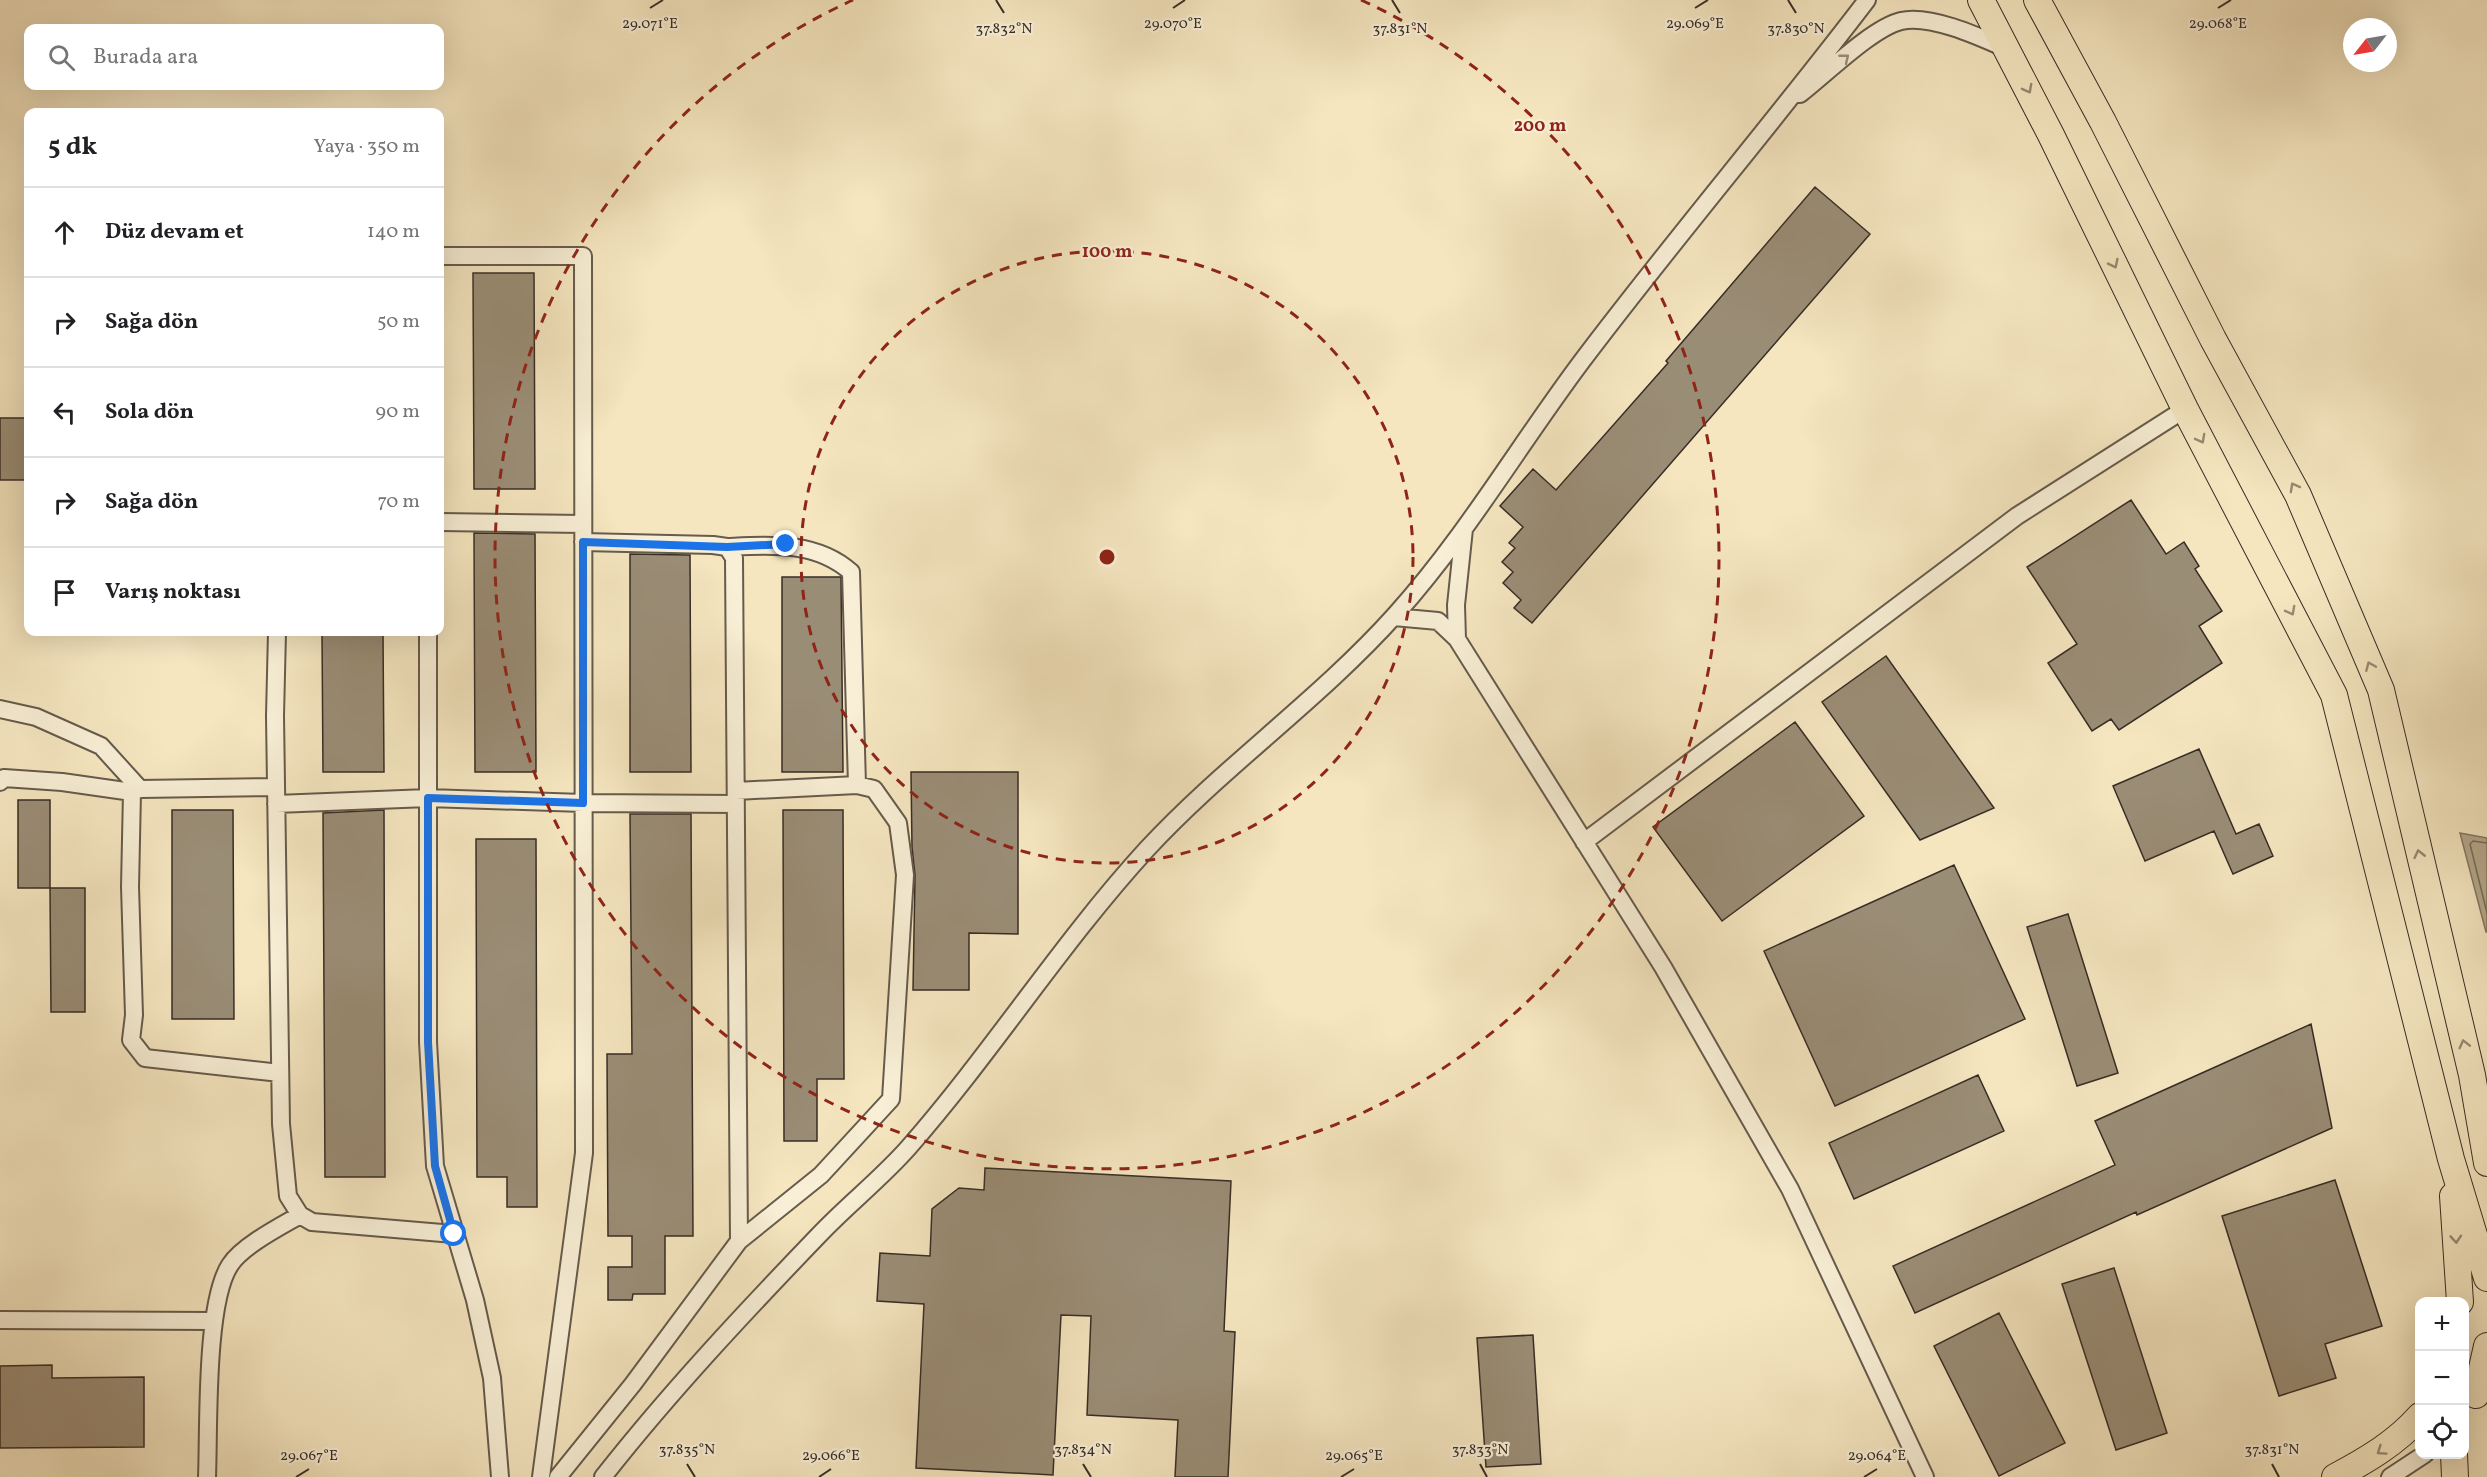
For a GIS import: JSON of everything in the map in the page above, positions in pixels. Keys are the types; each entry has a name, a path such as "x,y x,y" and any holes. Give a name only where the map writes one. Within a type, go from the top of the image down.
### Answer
{"main road":[{"path":"1981,0 2185,409 2334,694 2451,1160 2487,1278"},
{"path":"2037,0 2103,122 2212,339 2298,495 2380,690 2472,1075 2487,1163"},
{"path":"2472,1075 2487,1113"},
{"path":"2451,1160 2460,1297"},
{"path":"2476,1396 2487,1346"},
{"path":"2335,1477 2373,1456 2404,1434 2415,1422"},
{"path":"2454,1459 2455,1477"}],"street":[{"path":"603,1477 682,1384 820,1233 893,1165 951,1099 1043,974 1148,849 1210,788 1314,698 1394,617 1436,567 1582,362 1867,0"},
{"path":"1783,108 1880,30 1902,20 1963,29 2007,49"},
{"path":"444,256 583,256 584,1154 541,1477"},
{"path":"1584,842 2017,516 2185,409"},
{"path":"444,522 583,524"},
{"path":"1457,639 1456,605 1464,526"},
{"path":"583,542 727,547 786,544 838,561 850,572 857,785"},
{"path":"727,547 734,558 739,1241"},
{"path":"1394,617 1438,621 1457,639 1663,967 1790,1189 1925,1477"},
{"path":"277,636 276,804 281,1124 288,1196 300,1215 312,1222 454,1234"},
{"path":"428,636 428,1042 435,1166 475,1300 492,1378 500,1477"},
{"path":"0,709 36,717 101,746 136,790 130,887 134,1015 131,1040 145,1058 280,1073"},
{"path":"0,782 4,778 136,790 276,786"},
{"path":"276,804 428,798 583,803 736,797 857,785 874,789 887,804 898,823 905,875 891,1099 821,1175 739,1241 633,1384 558,1477"},
{"path":"207,1477 215,1305 230,1264 261,1238 300,1215"},
{"path":"0,1320 214,1321"},
{"path":"2390,1477 2419,1459"}],"water":[{"path":"2460,833 2487,838 2487,932 2486,932"}],"building":[{"path":"1815,187 1870,234 1532,623 1514,608 1521,600 1503,583 1513,572 1502,562 1515,548 1509,543 1523,527 1500,506 1533,469 1556,490 1668,363 1666,361"},
{"path":"473,273 534,273 535,489 474,489"},
{"path":"0,418 24,418 24,480 0,480"},
{"path":"2131,500 2166,554 2184,542 2199,566 2195,569 2222,611 2199,626 2222,663 2119,730 2111,719 2092,731 2048,663 2077,644 2027,567"},
{"path":"474,533 535,534 536,772 475,772"},
{"path":"630,554 690,555 691,772 630,772"},
{"path":"782,577 841,577 843,772 782,772"},
{"path":"322,636 383,636 384,772 323,772"},
{"path":"1886,656 1994,808 1920,840 1822,702"},
{"path":"1795,722 1864,816 1722,921 1653,827"},
{"path":"2199,749 2236,834 2259,824 2273,856 2233,874 2214,831 2145,861 2113,786"},
{"path":"911,772 1018,772 1018,934 969,933 969,990 913,990 915,875 912,847"},
{"path":"18,800 50,800 50,888 18,888"},
{"path":"172,810 233,810 234,1019 172,1019"},
{"path":"384,810 385,1177 325,1177 323,813"},
{"path":"783,810 843,810 844,1079 817,1079 817,1141 784,1141"},
{"path":"630,814 691,814 693,1236 665,1236 665,1294 633,1294 632,1300 608,1300 608,1267 632,1267 632,1236 608,1236 607,1054 632,1054"},
{"path":"476,839 536,839 537,1207 507,1207 507,1177 477,1177"},
{"path":"1954,865 2025,1019 1835,1106 1764,951"},
{"path":"50,888 85,888 85,1012 51,1012"},
{"path":"2068,914 2118,1073 2077,1086 2027,927"},
{"path":"2311,1024 2332,1128 2137,1215 2136,1212 1915,1313 1893,1266 2115,1165 2095,1121"},
{"path":"1978,1075 2004,1131 1854,1199 1829,1143"},
{"path":"985,1168 1231,1181 1224,1331 1235,1332 1228,1477 1175,1477 1178,1420 1087,1415 1091,1316 1061,1315 1053,1475 916,1468 924,1304 877,1301 880,1253 930,1256 932,1209 959,1188 984,1190"},
{"path":"2335,1180 2382,1326 2325,1344 2336,1378 2279,1396 2222,1216"},
{"path":"2114,1268 2167,1433 2116,1450 2062,1284"},
{"path":"1999,1313 2065,1443 1999,1476 1934,1346"},
{"path":"1533,1335 1541,1464 1486,1467 1477,1338"},
{"path":"52,1365 52,1378 144,1377 144,1447 0,1448 0,1366"}],"route":[{"path":"454,1234 435,1166 428,1042 428,798 583,803 583,542 727,547 786,544"}]}
